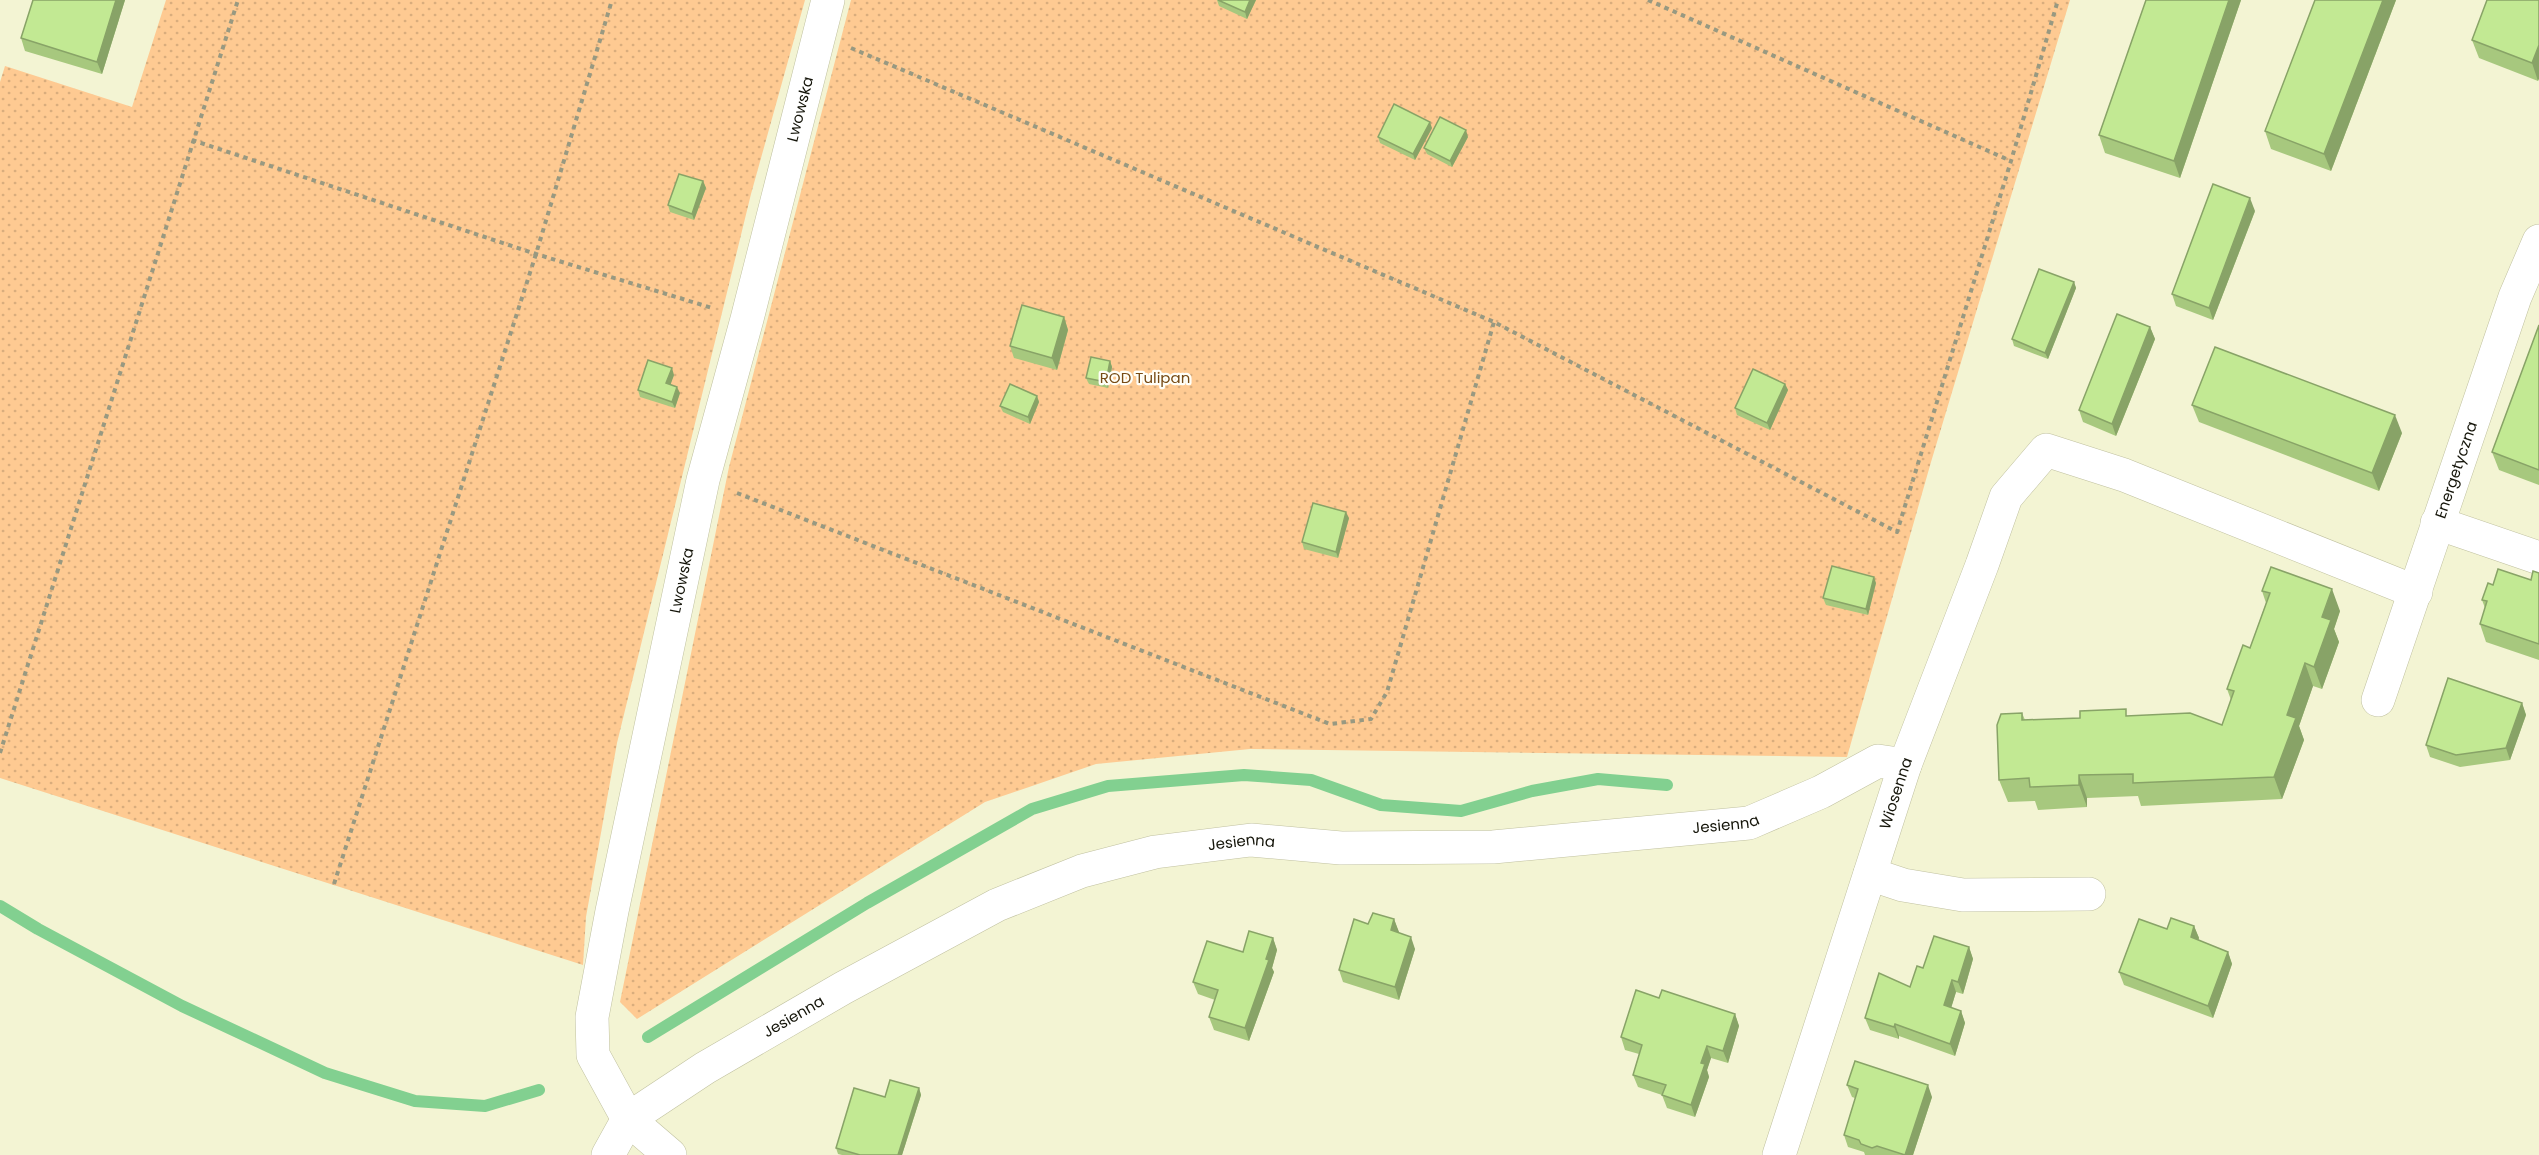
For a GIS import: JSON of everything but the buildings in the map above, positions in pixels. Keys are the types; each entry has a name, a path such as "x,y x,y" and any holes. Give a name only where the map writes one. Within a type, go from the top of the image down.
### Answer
{"street":[{"name":"Lwowska","path":"628,1119 593,1056 592,1017 612,911 703,480 747,319 828,0"},
{"name":"Energetyczna","path":"2378,700 2515,297 2539,241"},
{"name":"Wiosenna","path":"1779,1155 1905,765 2006,497 2046,450 2124,475 2416,592"},
{"path":"2437,523 2539,558"},
{"name":"Jesienna","path":"628,1119 705,1068 843,988 997,905 1082,871 1155,852 1251,840 1341,848 1493,847 1749,823 1821,792 1878,761 1905,765"},
{"path":"1870,874 1903,885 1963,895 2089,894"},
{"path":"608,1155 628,1119 670,1155"}],"path":[{"path":"0,753 238,0"},
{"path":"334,884 536,254 612,0"},
{"path":"1648,0 2011,161"},
{"path":"818,34 1494,322 1897,532 2058,0"},
{"path":"192,140 536,254 747,319"},
{"path":"703,480 1330,724 1371,719 1387,692 1494,322"}],"green space":[{"path":"166,0 805,0 751,194 617,743 586,917 583,965 0,778 0,82 5,66 132,107"},
{"name":"ROD Tulipan","path":"851,0 2070,0 1931,462 1847,757 1250,749 1096,764 985,802 637,1019 620,1002 729,467"}],"waterway":[{"path":"648,1037 867,903 1032,809 1108,786 1244,775 1311,780 1381,805 1461,811 1532,791 1598,779 1667,785"},
{"path":"0,906 38,929 182,1006 325,1073 415,1101 485,1106 539,1090"}]}
